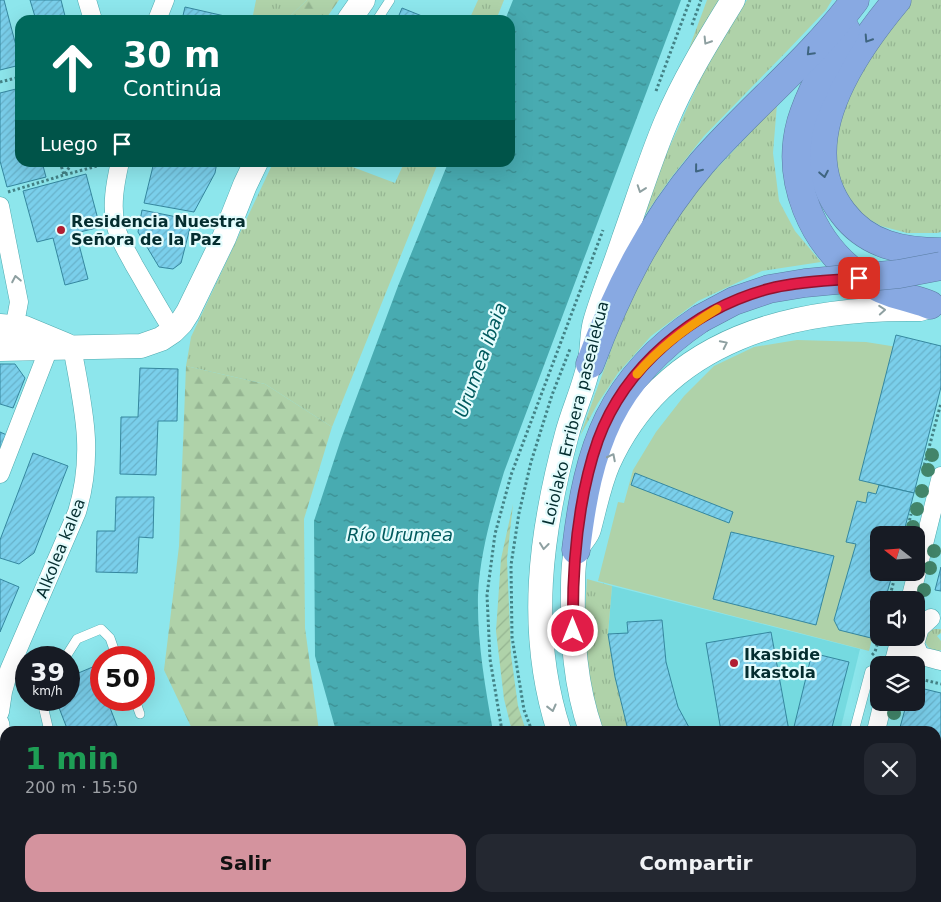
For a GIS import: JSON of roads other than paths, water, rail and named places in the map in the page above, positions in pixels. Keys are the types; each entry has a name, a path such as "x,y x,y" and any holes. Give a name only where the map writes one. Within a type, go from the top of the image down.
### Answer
{"highway":[{"path":"897,0 856,57 834,98 825,126 822,153 823,173 828,190 838,207 848,220 864,234 883,244 909,250 941,252"},
{"path":"590,364 605,323 624,282 660,219 676,196 709,156 822,40 854,1"},
{"path":"854,1 846,30 811,95 801,123 797,150 798,174 802,196 809,216 820,236 837,258 859,277 877,287 906,298 935,305"},
{"path":"576,550 581,513 592,461 599,439 607,421 631,382 664,346 700,319 734,301 769,289 805,283 899,274 941,266"}],"street":[{"path":"87,0 92,15"},
{"path":"159,15 165,0"},
{"path":"352,15 363,0"},
{"name":"Loiolako Erribera pasealekua","path":"558,726 542,660 541,568 553,490 567,432 590,364 594,324 666,122 701,51 733,0"},
{"path":"112,167 113,210 116,228 126,250 173,331"},
{"path":"0,349 141,346 161,339 173,331 194,302 224,238 254,167"},
{"path":"0,206 8,237 19,302 4,332"},
{"path":"590,726 578,684 574,656 573,607 576,550 589,532 596,499 608,464 632,423 662,387 700,357 742,335 788,322 838,313 920,309 935,305"},
{"path":"4,332 33,330 61,348"},
{"path":"0,474 61,348"},
{"name":"Alkolea kalea","path":"0,712 9,670 77,512 83,492 87,460 86,433 61,348"},
{"path":"912,591 941,477"},
{"path":"905,656 920,656 915,644 920,628 929,617"},
{"path":"925,657 941,661"},
{"path":"877,726 881,711"}],"lane":[{"path":"380,15 390,0"},
{"path":"73,646 77,639 101,629 110,638 113,646"},
{"path":"855,726 870,671"},
{"path":"3,692 2,706 4,726"},
{"path":"44,711 48,726"}],"water":[{"name":"Río Urumea","path":"513,0 681,0 504,472 491,517 481,564 478,612 482,663 492,726 335,726 315,656 314,521 341,439 398,286 446,167 515,167 515,15 507,15"}],"place":[{"name":"Residencia Nuestra Señora de la Paz","path":"61,230"},
{"name":"Ikasbide Ikastola","path":"734,663"}],"water label":[{"name":"Urumea ibaia","path":"481,360"}]}
